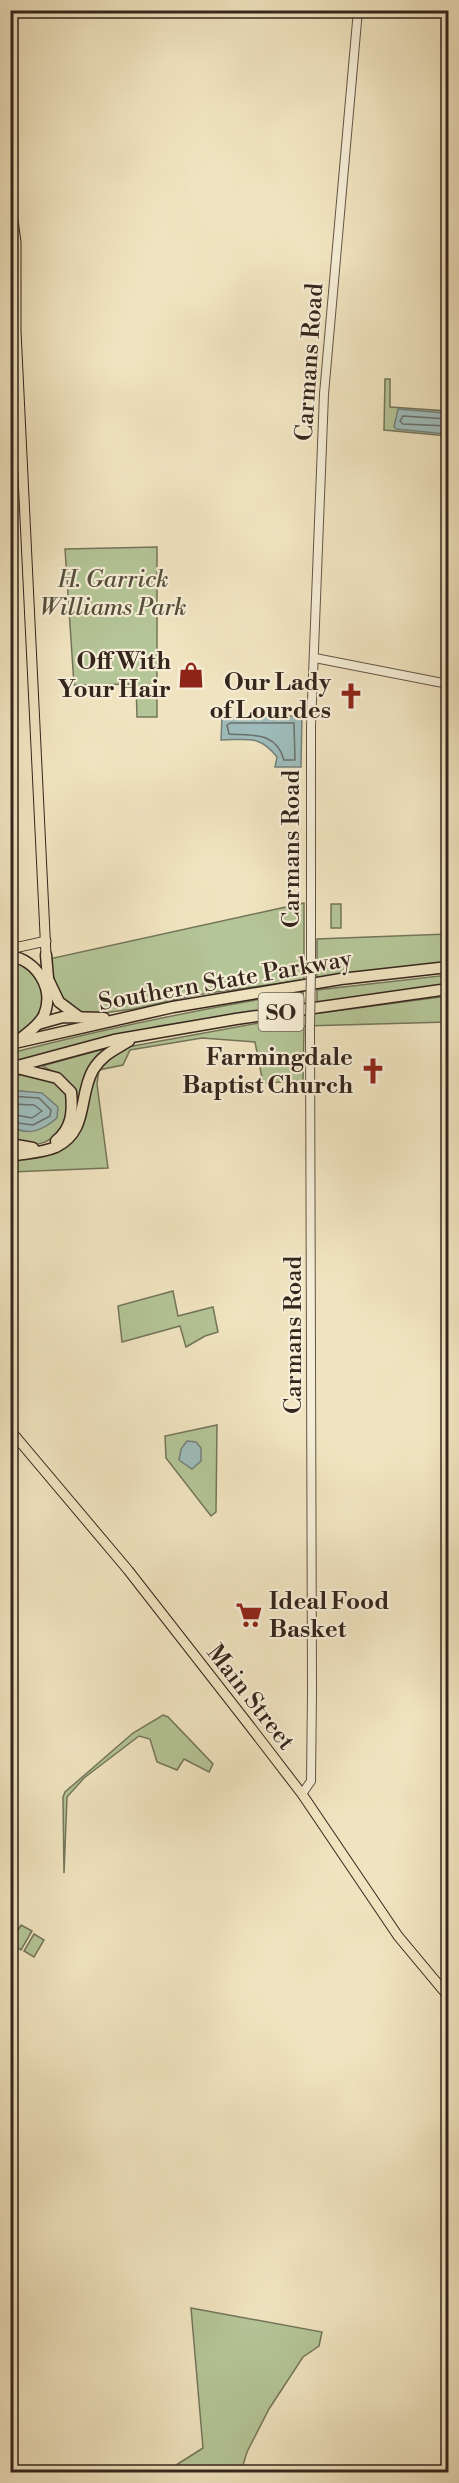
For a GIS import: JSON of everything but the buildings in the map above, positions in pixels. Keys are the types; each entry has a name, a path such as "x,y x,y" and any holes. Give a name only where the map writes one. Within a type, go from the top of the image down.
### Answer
{"highway":[{"path":"10,949 37,963 48,978 59,1002 79,1017"},
{"path":"46,955 48,978"},
{"path":"10,956 32,964 43,980 46,1001 44,1014 38,1023 12,1044"},
{"name":"Southern State Parkway","path":"12,1044 116,1018 330,981 448,967"},
{"name":"Southern State Parkway","path":"12,1068 137,1036 236,1019 448,989"},
{"path":"38,1023 56,1018 116,1018"},
{"path":"10,1156 57,1147 72,1135 80,1123 88,1083 94,1069 111,1051 137,1036"},
{"path":"10,1144 39,1148 53,1143 64,1135 71,1122 72,1105 71,1092 57,1078 12,1068"}],"main road":[{"path":"10,199 16,242 16,331 46,955"},
{"path":"10,949 46,941"},
{"name":"Main Street","path":"10,1430 128,1570 302,1794 398,1936 448,1996"}],"street":[{"name":"Carmans Road","path":"302,1794 311,1781 313,1684 311,726 324,394 358,10"},
{"path":"315,658 448,684"}],"green space":[{"path":"385,379 390,379 390,407 448,411 448,436 384,430"},
{"name":"H. Garrick Williams Park","path":"157,547 157,717 137,717 136,684 74,685 65,549"},
{"path":"304,903 304,980 195,995 134,1009 88,1015 71,1009 60,999 52,982 49,959"},
{"path":"331,904 341,904 341,928 331,928"},
{"path":"448,934 448,962 317,979 317,939"},
{"path":"11,960 25,964 35,973 41,983 43,995 41,1008 35,1019 25,1029 11,1036"},
{"path":"448,975 448,984 317,1004 317,990"},
{"path":"303,992 304,1005 159,1026 11,1063 11,1053 83,1035"},
{"path":"448,996 448,1022 304,1026 303,1081 263,1083 255,1042 202,1038 130,1050 123,1065 99,1070 97,1084 108,1168 11,1172 10,1159 51,1154 99,1066 122,1048 297,1016"},
{"path":"111,1047 104,1053 78,1118 56,1146 11,1154 10,1148 18,1150 55,1145 75,1105 54,1072 42,1066"},
{"path":"36,1072 52,1079 67,1093 69,1121 56,1135 44,1142 30,1144 11,1142 10,1077"},
{"path":"173,1291 178,1316 213,1307 218,1332 205,1336 186,1347 180,1326 122,1342 118,1306"},
{"path":"217,1425 216,1512 211,1516 166,1458 165,1436"},
{"path":"163,1715 168,1717 213,1764 209,1772 184,1759 177,1770 157,1762 150,1739 139,1736 84,1778 67,1797 64,1873 63,1797 65,1792 133,1733"},
{"path":"21,1925 32,1931 21,1950 10,1943"},
{"path":"34,1934 44,1940 34,1957 24,1951"},
{"path":"191,2308 322,2332 319,2346 303,2357 269,2409 247,2452 241,2472 165,2472 203,2448"}],"water":[{"path":"398,409 446,413 448,430 445,434 396,429 394,427"},
{"path":"302,716 301,767 275,767 277,757 258,742 245,739 221,740 222,717"},
{"path":"10,1090 42,1093 58,1107 57,1118 35,1131 23,1131 11,1126"},
{"path":"187,1441 196,1442 201,1448 201,1461 192,1469 179,1460 181,1449"}],"railway":[{"path":"10,2466 26,2472"}],"place":[{"name":"Off With Your Hair","path":"191,675"},
{"name":"Our Lady of Lourdes","path":"351,696"},
{"name":"Farmingdale Baptist Church","path":"373,1071"},
{"name":"Ideal Food Basket","path":"249,1615"}]}
